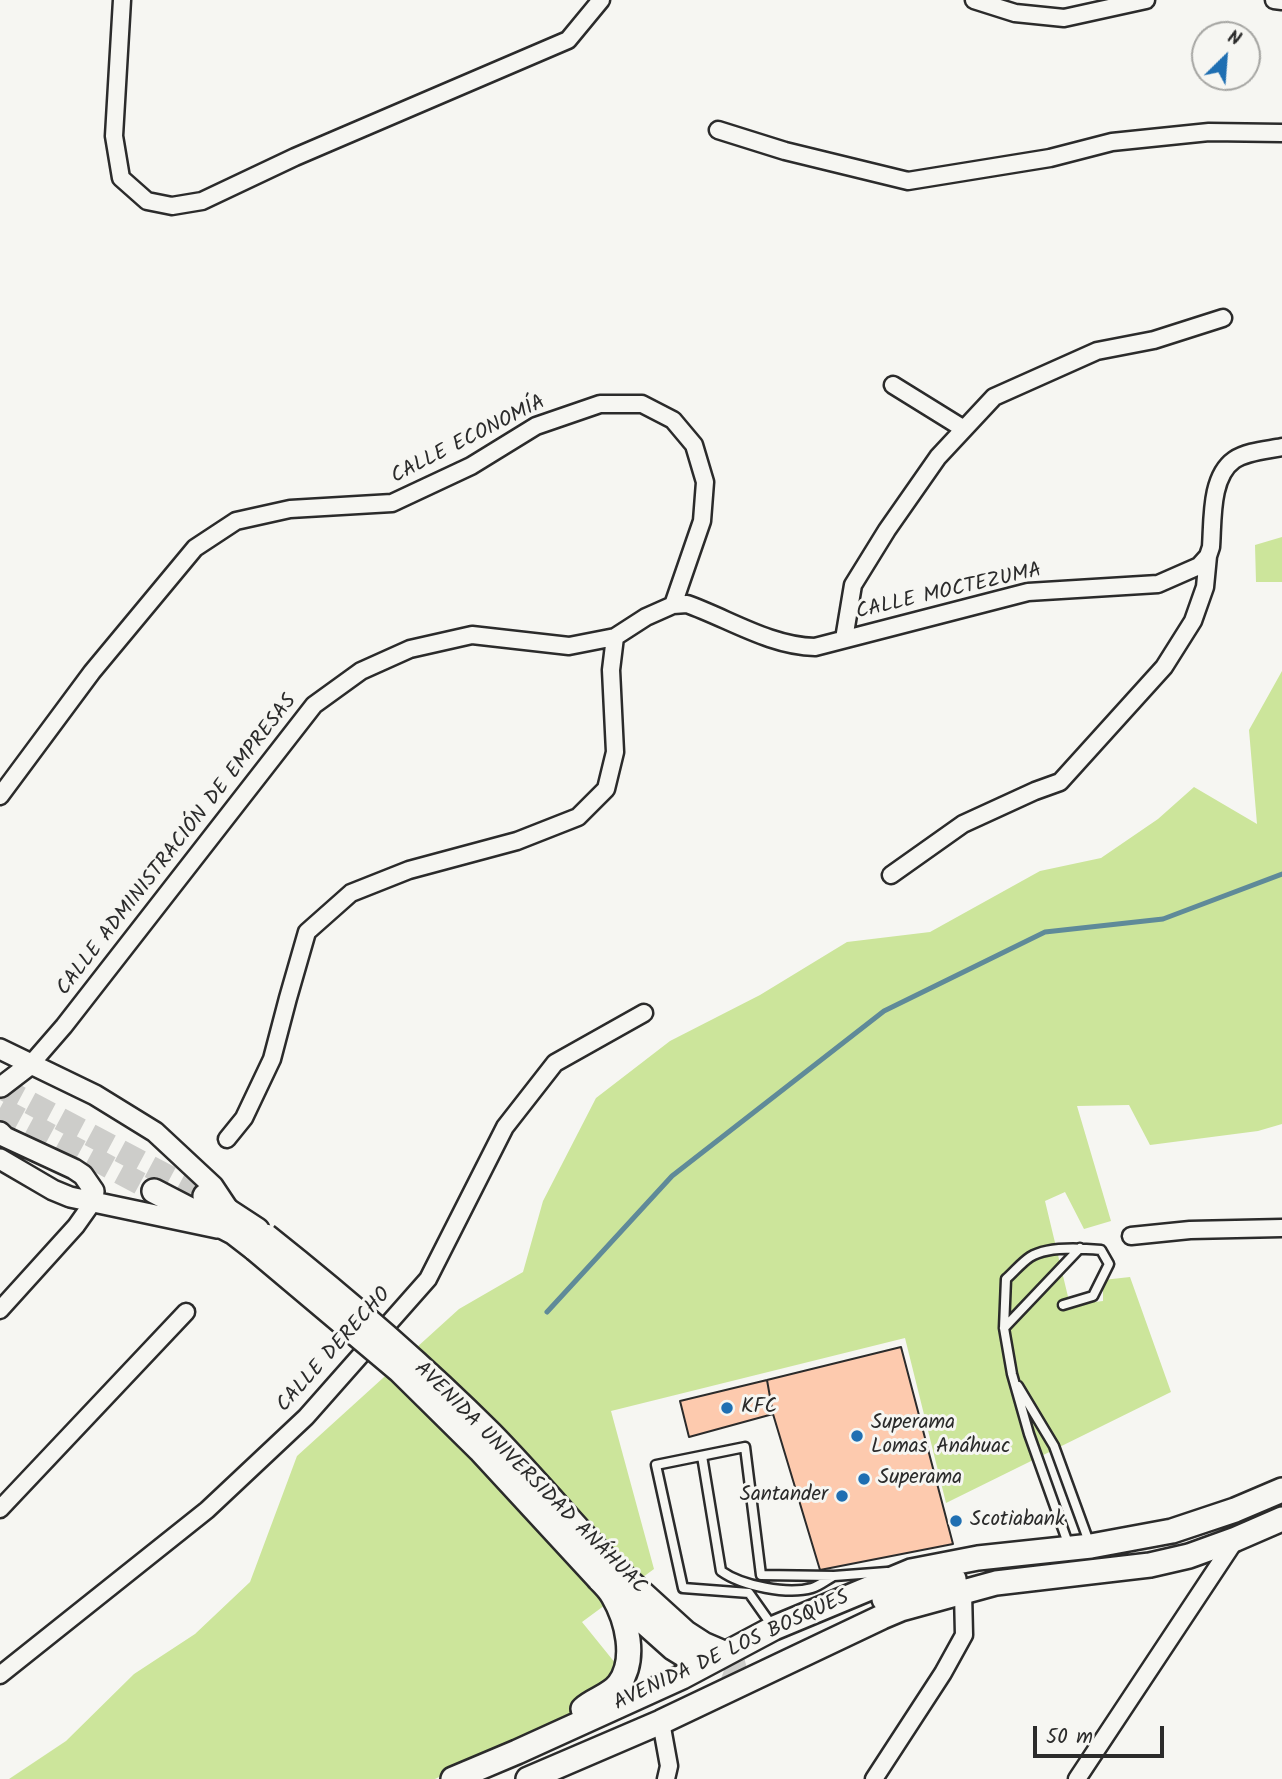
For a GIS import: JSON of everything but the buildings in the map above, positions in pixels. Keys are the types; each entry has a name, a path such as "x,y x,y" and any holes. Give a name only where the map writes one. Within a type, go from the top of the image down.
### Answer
{"main road":[{"name":"AVENIDA UNIVERSIDAD ANÁHUAC","path":"154,1191 232,1223"},
{"name":"AVENIDA UNIVERSIDAD ANÁHUAC","path":"205,1196 232,1223 343,1298 471,1415 491,1435 607,1579 703,1644 724,1653"},
{"name":"AVENIDA DE LOS BOSQUES","path":"517,1752 682,1677 774,1628 911,1571 978,1558 1080,1548 1172,1531 1235,1510 1282,1490"},
{"name":"AVENIDA DE LOS BOSQUES","path":"621,1738 661,1722 882,1616 996,1583 1150,1565 1189,1556 1282,1519"},
{"path":"751,1664 901,1590 950,1578 996,1583"},
{"name":"AVENIDA UNIVERSIDAD ANÁHUAC","path":"566,1730 587,1705 613,1690 621,1682 627,1663 629,1644 626,1626 607,1579"},
{"path":"607,1579 674,1648 686,1656"},
{"path":"528,1779 621,1738"},
{"path":"453,1779 517,1752"}],"street":[{"path":"122,0 114,136 121,177 147,201 172,206 202,201 295,157 568,40 601,0"},
{"path":"974,0 1014,13 1064,18 1146,0"},
{"path":"1274,0 1282,1"},
{"path":"718,130 785,151 908,181 1050,158 1112,142 1209,132 1282,133"},
{"path":"844,639 853,585 887,530 938,457 994,397 1097,351 1154,340 1223,318"},
{"path":"893,385 964,429"},
{"name":"CALLE ECONOMÍA","path":"0,796 92,672 195,548 236,521 290,509 392,503 471,466 536,426 600,404 642,404 673,420 694,445 705,482 702,521 673,605"},
{"path":"891,874 963,824 1060,782 1164,667 1193,621 1206,587 1216,485 1225,470 1235,459 1282,447"},
{"name":"CALLE MOCTEZUMA","path":"673,605 687,604 781,643 815,647 1028,592 1158,584 1199,566 1208,556"},
{"path":"228,1139 244,1118 272,1059 307,932 351,893 409,870 517,841 578,817 606,789 615,752 611,670 615,637 646,617 673,605"},
{"name":"CALLE ADMINISTRACIÓN DE EMPRESAS","path":"31,1063 64,1026 314,705 361,671 411,649 472,635 569,646 615,637"},
{"name":"CALLE DERECHO","path":"0,1675 207,1510 306,1417 428,1279 505,1127 555,1063 644,1013"},
{"path":"0,1049 95,1095 155,1132 213,1186 232,1223"},
{"path":"0,1060 3,1072 1,1088"},
{"path":"1,1088 31,1063"},
{"path":"0,1132 5,1138 74,1169 83,1175 94,1191 93,1202 76,1226 0,1310"},
{"path":"0,1159 53,1190 70,1196 93,1202 232,1223"},
{"path":"1130,1236 1190,1230 1282,1228"},
{"path":"0,1508 186,1312"},
{"path":"1077,1779 1236,1539"},
{"path":"874,1779 943,1673 964,1635 963,1592"},
{"path":"661,1722 668,1766 666,1779"},
{"name":"AVENIDA DE LOS BOSQUES","path":"550,1779 602,1753 621,1738"},
{"name":"AVENIDA DE LOS BOSQUES","path":"477,1779 517,1752"}],"lane":[{"path":"1004,1328 1080,1248"},
{"path":"1063,1305 1093,1296 1109,1264 1101,1250 1080,1248 1041,1252 1030,1257 1006,1279 1004,1328 1012,1374 1029,1434 1080,1548"},
{"path":"1012,1374 1054,1447 1080,1548"},
{"path":"752,1589 761,1575 745,1447 656,1465 683,1588 768,1590 808,1589 834,1576"},
{"path":"702,1456 721,1571 752,1589 774,1628"},
{"path":"761,1575 834,1576 911,1571"}],"green space":[{"path":"1282,537 1282,582 1256,582 1255,545"},
{"path":"1282,671 1282,1124 1258,1131 1150,1145 1129,1105 1077,1106 1111,1221 1084,1229 1065,1192 1045,1201 1070,1305 1103,1301 1103,1280 1130,1277 1171,1392 946,1503 905,1338 611,1411 654,1569 582,1622 620,1669 591,1704 435,1779 9,1779 66,1741 134,1674 195,1634 250,1582 297,1456 459,1309 523,1272 543,1201 596,1098 670,1041 760,995 847,942 930,932 1040,871 1101,858 1158,819 1194,787 1257,824 1249,730"}],"waterway":[{"path":"547,1312 672,1176 884,1011 1045,932 1163,919 1282,874"}],"tunnel":[{"path":"0,1087 205,1196"},
{"path":"0,1108 154,1191"},
{"path":"692,1659 724,1671 752,1664"}],"place":[{"name":"KFC","path":"727,1408"},
{"name":"Superama Lomas Anáhuac","path":"857,1436"},
{"name":"Superama","path":"864,1479"},
{"name":"Santander","path":"842,1496"},
{"name":"Scotiabank","path":"956,1521"}]}
